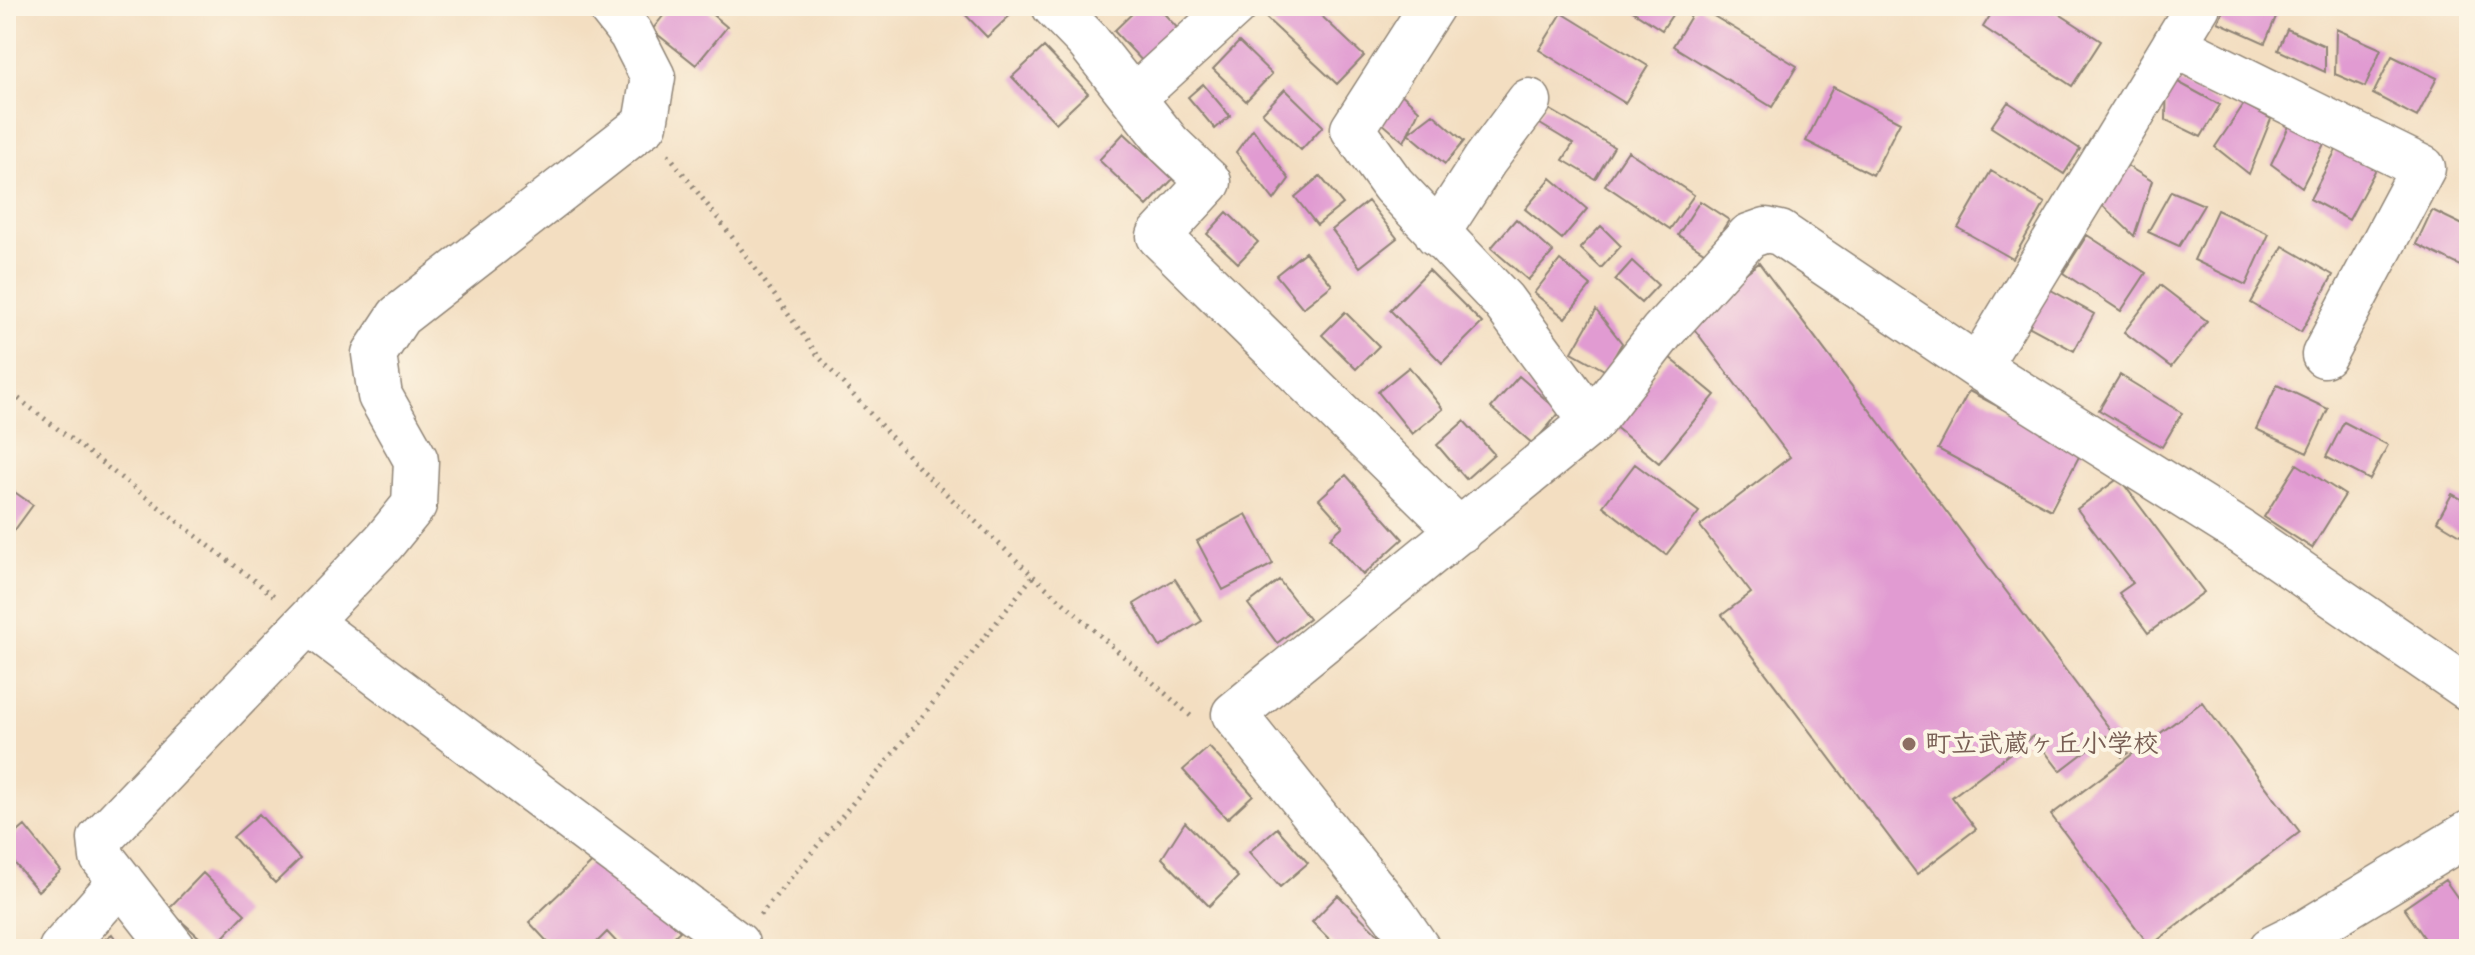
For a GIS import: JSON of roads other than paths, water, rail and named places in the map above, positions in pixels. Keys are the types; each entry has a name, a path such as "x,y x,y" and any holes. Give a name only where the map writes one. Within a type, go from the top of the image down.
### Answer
{"street":[{"path":"174,949 102,857 100,839 384,542 414,505 416,460 380,396 374,354 399,316 645,124 653,77 631,34 609,6"},
{"path":"1054,6 1087,40 1169,144 1209,182 1159,236 1460,531"},
{"path":"1133,98 1234,6"},
{"path":"1432,6 1353,129 1393,185 1503,301 1592,422"},
{"path":"1978,367 2198,6"},
{"path":"2174,45 2423,168 2324,355"},
{"path":"1437,234 1485,160 1529,101"},
{"path":"1418,949 1394,914 1234,714 1592,422 1671,321 1749,236 1766,230 1780,233 1978,367 2241,532 2469,689"},
{"path":"308,622 737,944"},
{"path":"2299,943 2469,833"},
{"path":"61,949 121,881"}],"place":[{"name":"町立武蔵ヶ丘小学校","path":"1909,744"}]}
